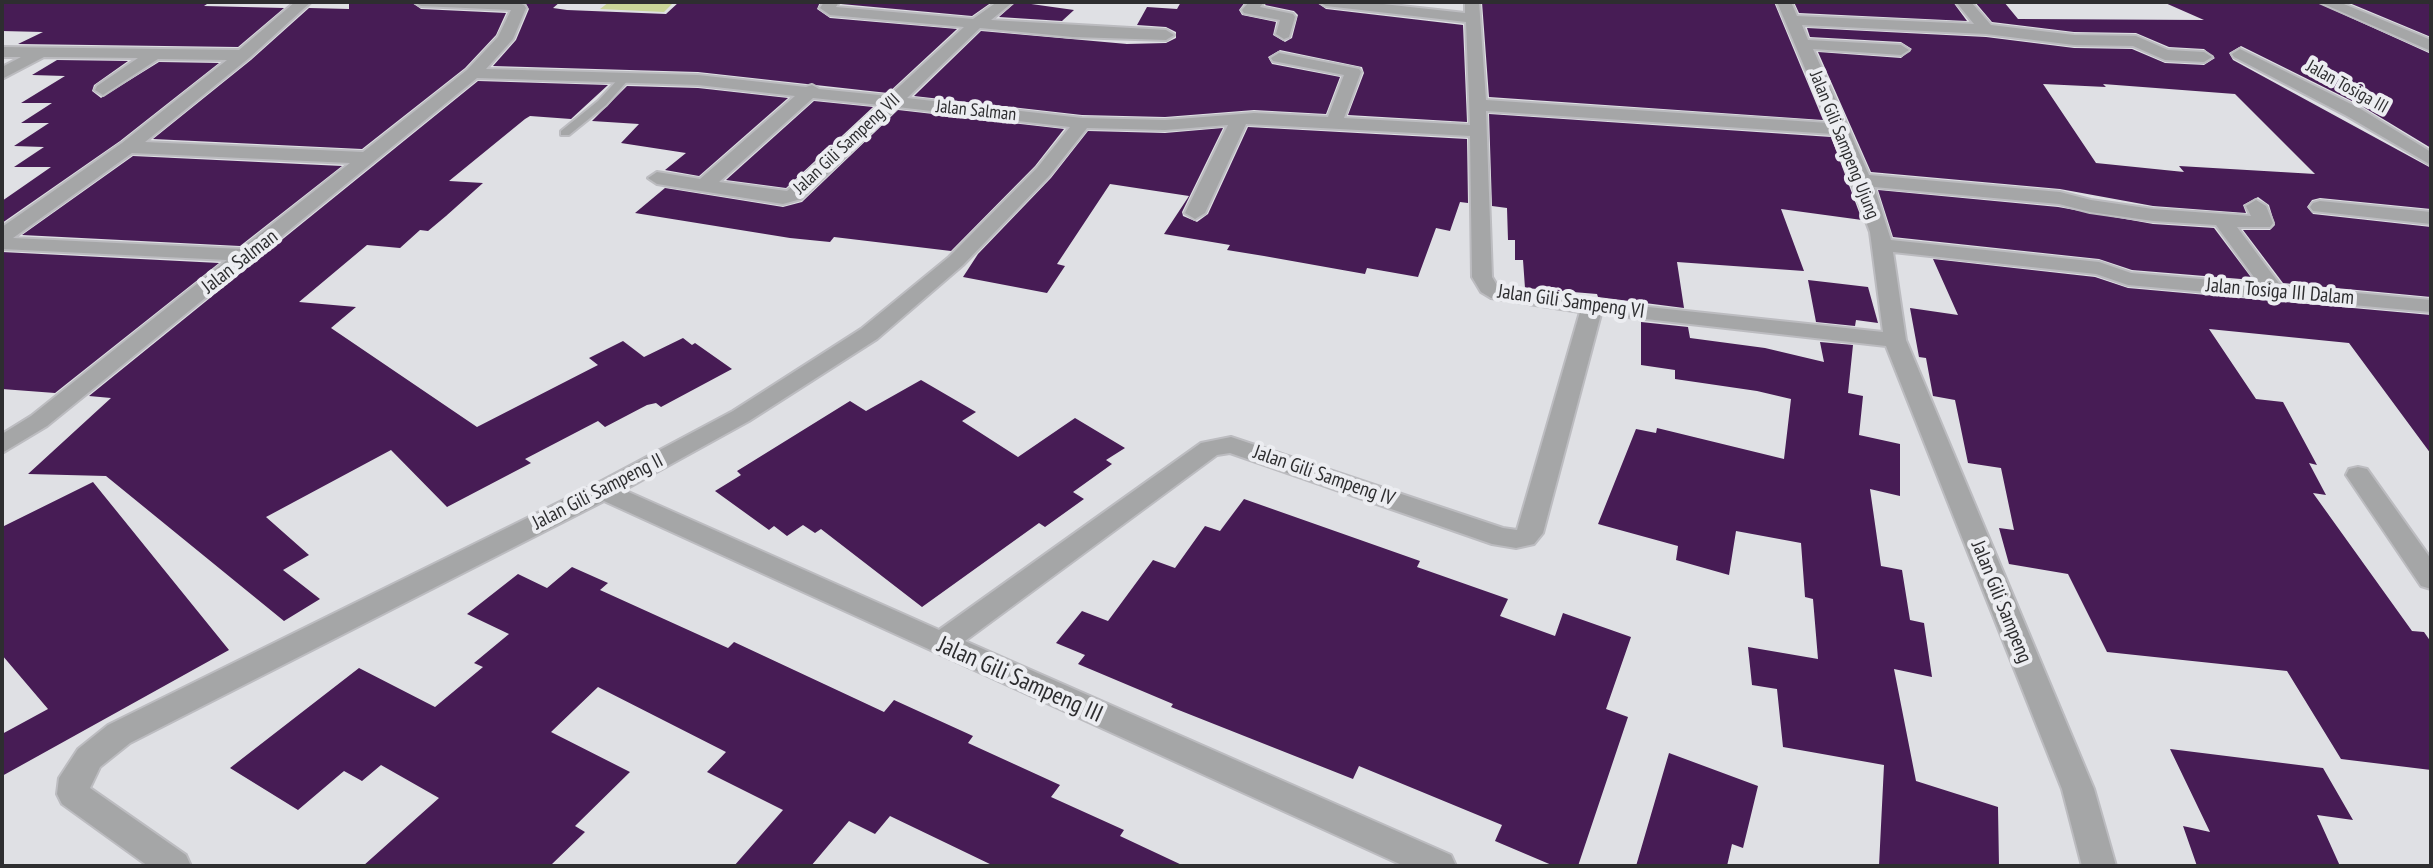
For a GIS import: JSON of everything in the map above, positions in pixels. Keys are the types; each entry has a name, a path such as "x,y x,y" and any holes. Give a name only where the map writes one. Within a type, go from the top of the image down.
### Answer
{"street":[{"path":"2,236 128,147 304,2"},
{"name":"Jalan Salman","path":"2,445 39,421 473,73 505,39 519,8 509,4 421,2"},
{"path":"832,2 827,8 830,11 976,24 1166,35"},
{"name":"Jalan Gili Sampeng VII","path":"657,178 783,198 794,195 976,24 1006,2"},
{"path":"1257,2 1249,10 1288,17 1284,34"},
{"path":"1326,2 1474,10"},
{"name":"Jalan Gili Sampeng Ujung","path":"1784,2 1862,180 1881,245 1895,340"},
{"path":"1963,2 1986,29"},
{"path":"2326,2 2431,46"},
{"name":"Jalan Gili Sampeng VI","path":"1474,10 1484,285 1491,292 1501,296 1592,307 1895,340"},
{"path":"1792,20 1986,29 2074,40 2136,41 2165,55 2204,57"},
{"path":"1802,44 1901,50"},
{"path":"2,52 243,55"},
{"path":"2,74 38,54"},
{"name":"Jalan Tosiga III","path":"2240,54 2353,112 2431,160"},
{"path":"103,90 152,56"},
{"path":"1279,58 1353,72 1334,123"},
{"name":"Jalan Salman","path":"473,73 698,80 812,90 1082,123 1165,125 1239,120 1479,131"},
{"path":"705,185 812,90"},
{"path":"1478,105 1840,129"},
{"path":"1195,213 1239,120"},
{"name":"Jalan Gili Sampeng II","path":"174,866 73,794 75,778 89,758 119,734 603,491 741,416 869,334 956,261 1043,172 1082,123"},
{"path":"128,147 369,158"},
{"path":"1862,180 2060,198 2106,209 2263,223 2256,206"},
{"path":"2320,207 2431,218"},
{"path":"2222,220 2274,291"},
{"path":"2,243 249,255"},
{"name":"Jalan Tosiga III Dalam","path":"1881,245 2099,268 2128,279 2431,306"},
{"name":"Jalan Gili Sampeng IV","path":"940,644 1210,449 1231,445 1501,537 1525,537 1530,533 1592,307"},
{"name":"Jalan Gili Sampeng","path":"1895,340 2078,789 2099,866"},
{"path":"2358,475 2431,579"},
{"name":"Jalan Gili Sampeng III","path":"603,491 1439,866"}],"lane":[{"path":"565,133 602,103 625,78"}],"green space":[{"path":"609,2 674,2 664,12 600,9"}],"building":[{"path":"2,2 210,2 204,6 284,8 238,47 18,44 43,32 2,31"},
{"path":"349,2 411,2 421,9 506,13 496,35 465,68 362,149 153,139 251,60 309,8 349,9"},
{"path":"525,2 560,2 553,8 567,10 666,14 679,2 820,2 817,9 830,18 957,29 888,93 698,72 493,66 516,40 529,9"},
{"path":"842,2 992,2 972,16"},
{"path":"1016,2 1074,10 1062,21 999,17"},
{"path":"1181,2 1245,2 1239,10 1242,15 1276,22 1273,35 1285,42 1292,38 1298,15 1294,11 1265,5 1267,2 1316,2 1326,9 1463,25 1467,122 1348,115 1364,73 1362,67 1280,50 1268,57 1272,64 1340,77 1326,114 1254,110 1165,117 1082,115 914,96 981,31 1127,44 1166,43 1176,38 1176,32 1166,27 1137,25 1147,7 1177,9"},
{"path":"1482,2 1774,2 1823,120 1489,97"},
{"path":"1794,2 1953,2 1967,21 1799,13"},
{"path":"1975,2 2004,2 2018,19 2204,20 2163,2 2316,2 2431,54 2431,148 2360,105 2241,46 2229,53 2233,60 2431,168 2431,209 2320,198 2312,200 2307,207 2313,214 2431,227 2431,297 2283,283 2243,230 2270,230 2275,225 2269,205 2258,197 2243,205 2246,213 2153,206 2060,189 1871,172 1818,52 1901,58 1912,49 1901,42 1810,37 1807,28 1986,37 2074,48 2132,49 2165,63 2204,65 2215,58 2204,49 2169,47 2136,33 2074,32 1992,22","holes":["2043,84 2106,87 2103,84 2235,94 2315,174 2179,166 2184,172 2096,163"]},
{"path":"2347,2 2431,2 2431,37"},
{"path":"57,60 128,61 94,85 92,91 101,98 159,62 219,63 120,141 2,223 2,201 51,167 14,167 44,147 14,146 49,123 21,123 52,103 21,103 65,76 32,75"},
{"path":"478,81 608,85 571,119 530,116 525,119 449,181 483,183 428,231 420,230 400,248 367,245 299,302 356,307 331,328 477,427 598,365 589,358 623,341 644,357 683,338 732,369 661,407 656,403 647,405 605,427 598,421 525,459 531,463 447,507 391,450 266,517 309,555 283,570 320,599 284,621 106,476 28,474 111,398 89,396"},
{"path":"627,86 698,88 788,98 699,176 665,170 686,153 621,143 639,124 592,121"},
{"path":"814,101 873,107 786,188 726,180"},
{"path":"898,110 1064,129 1035,166 951,251 834,237 830,242 790,238 635,213 665,188 783,207 802,202"},
{"path":"1489,114 1831,137 1862,220 1781,209 1804,271 1677,262 1684,308 1598,297 1597,294 1525,288 1523,260 1515,260 1515,240 1508,240 1507,208 1492,206"},
{"path":"1248,127 1467,139 1468,203 1460,202 1450,231 1436,228 1418,277 1367,268 1365,274 1227,250 1230,245 1164,234 1189,196 1110,184 1057,264 1065,266 1047,293 963,277 978,254 1051,178 1088,131 1165,133 1223,128 1182,212 1183,216 1197,222 1208,214"},
{"path":"133,156 342,166 240,246 22,235"},
{"path":"1878,190 2058,207 2153,224 2214,228 2253,280 2132,270 2099,259 1893,237"},
{"path":"2,252 219,263 55,393 2,389"},
{"path":"1933,259 2095,277 2128,288 2431,315 2431,454 2349,343 2209,329 2256,399 2283,402 2317,465 2309,463 2326,495 2313,493 2412,631 2424,632 2431,642 2431,770 2341,759 2287,671 2107,652 2068,574 2009,564 1999,528 2014,530 2001,468 1968,463 1955,400 1933,396 1926,358 1919,357 1910,308 1958,315"},
{"path":"1808,280 1868,287 1878,323 1856,320 1855,326 1816,322"},
{"path":"1641,322 1688,327 1690,338 1765,348 1824,362 1820,342 1853,345 1848,393 1863,396 1859,435 1900,444 1900,496 1870,489 1881,566 1902,570 1910,620 1924,623 1932,677 1894,669 1916,781 1998,807 1999,866 1879,866 1884,765 1783,747 1777,689 1752,685 1748,647 1818,659 1813,599 1805,597 1801,543 1736,531 1729,575 1676,560 1678,546 1598,524 1636,429 1656,433 1657,428 1784,459 1791,399 1675,379 1675,370 1641,365"},
{"path":"921,380 976,412 962,421 1018,457 1075,418 1125,448 1106,460 1112,464 1073,492 1084,499 1045,527 1039,523 922,607 821,529 815,533 803,525 787,536 774,526 769,530 715,491 741,475 737,471 850,401 866,411"},
{"path":"93,482 229,650 2,776 2,734 48,709 2,655 2,527"},
{"path":"1244,499 1420,561 1417,567 1508,599 1500,616 1555,636 1563,613 1631,637 1606,709 1628,717 1578,866 1554,866 1495,841 1502,825 1359,766 1353,779 1171,707 1173,704 1078,664 1085,655 1056,643 1082,611 1108,621 1153,560 1175,568 1205,526 1220,531"},
{"path":"572,567 608,583 600,590 728,648 734,642 884,712 894,700 973,736 968,743 1060,785 1051,797 1124,830 1120,836 1184,866 994,866 890,816 875,834 849,821 811,866 734,866 783,810 707,772 726,752 598,687 551,732 630,772 575,826 585,832 550,866 363,866 439,798 381,765 362,781 344,771 298,810 230,768 359,668 435,707 483,667 474,663 509,634 467,614 518,574 547,588"},
{"path":"2170,749 2323,768 2353,820 2317,815 2340,866 2197,866 2183,826 2210,832"},
{"path":"1669,753 1758,786 1743,848 1732,844 1727,866 1636,866"}]}
